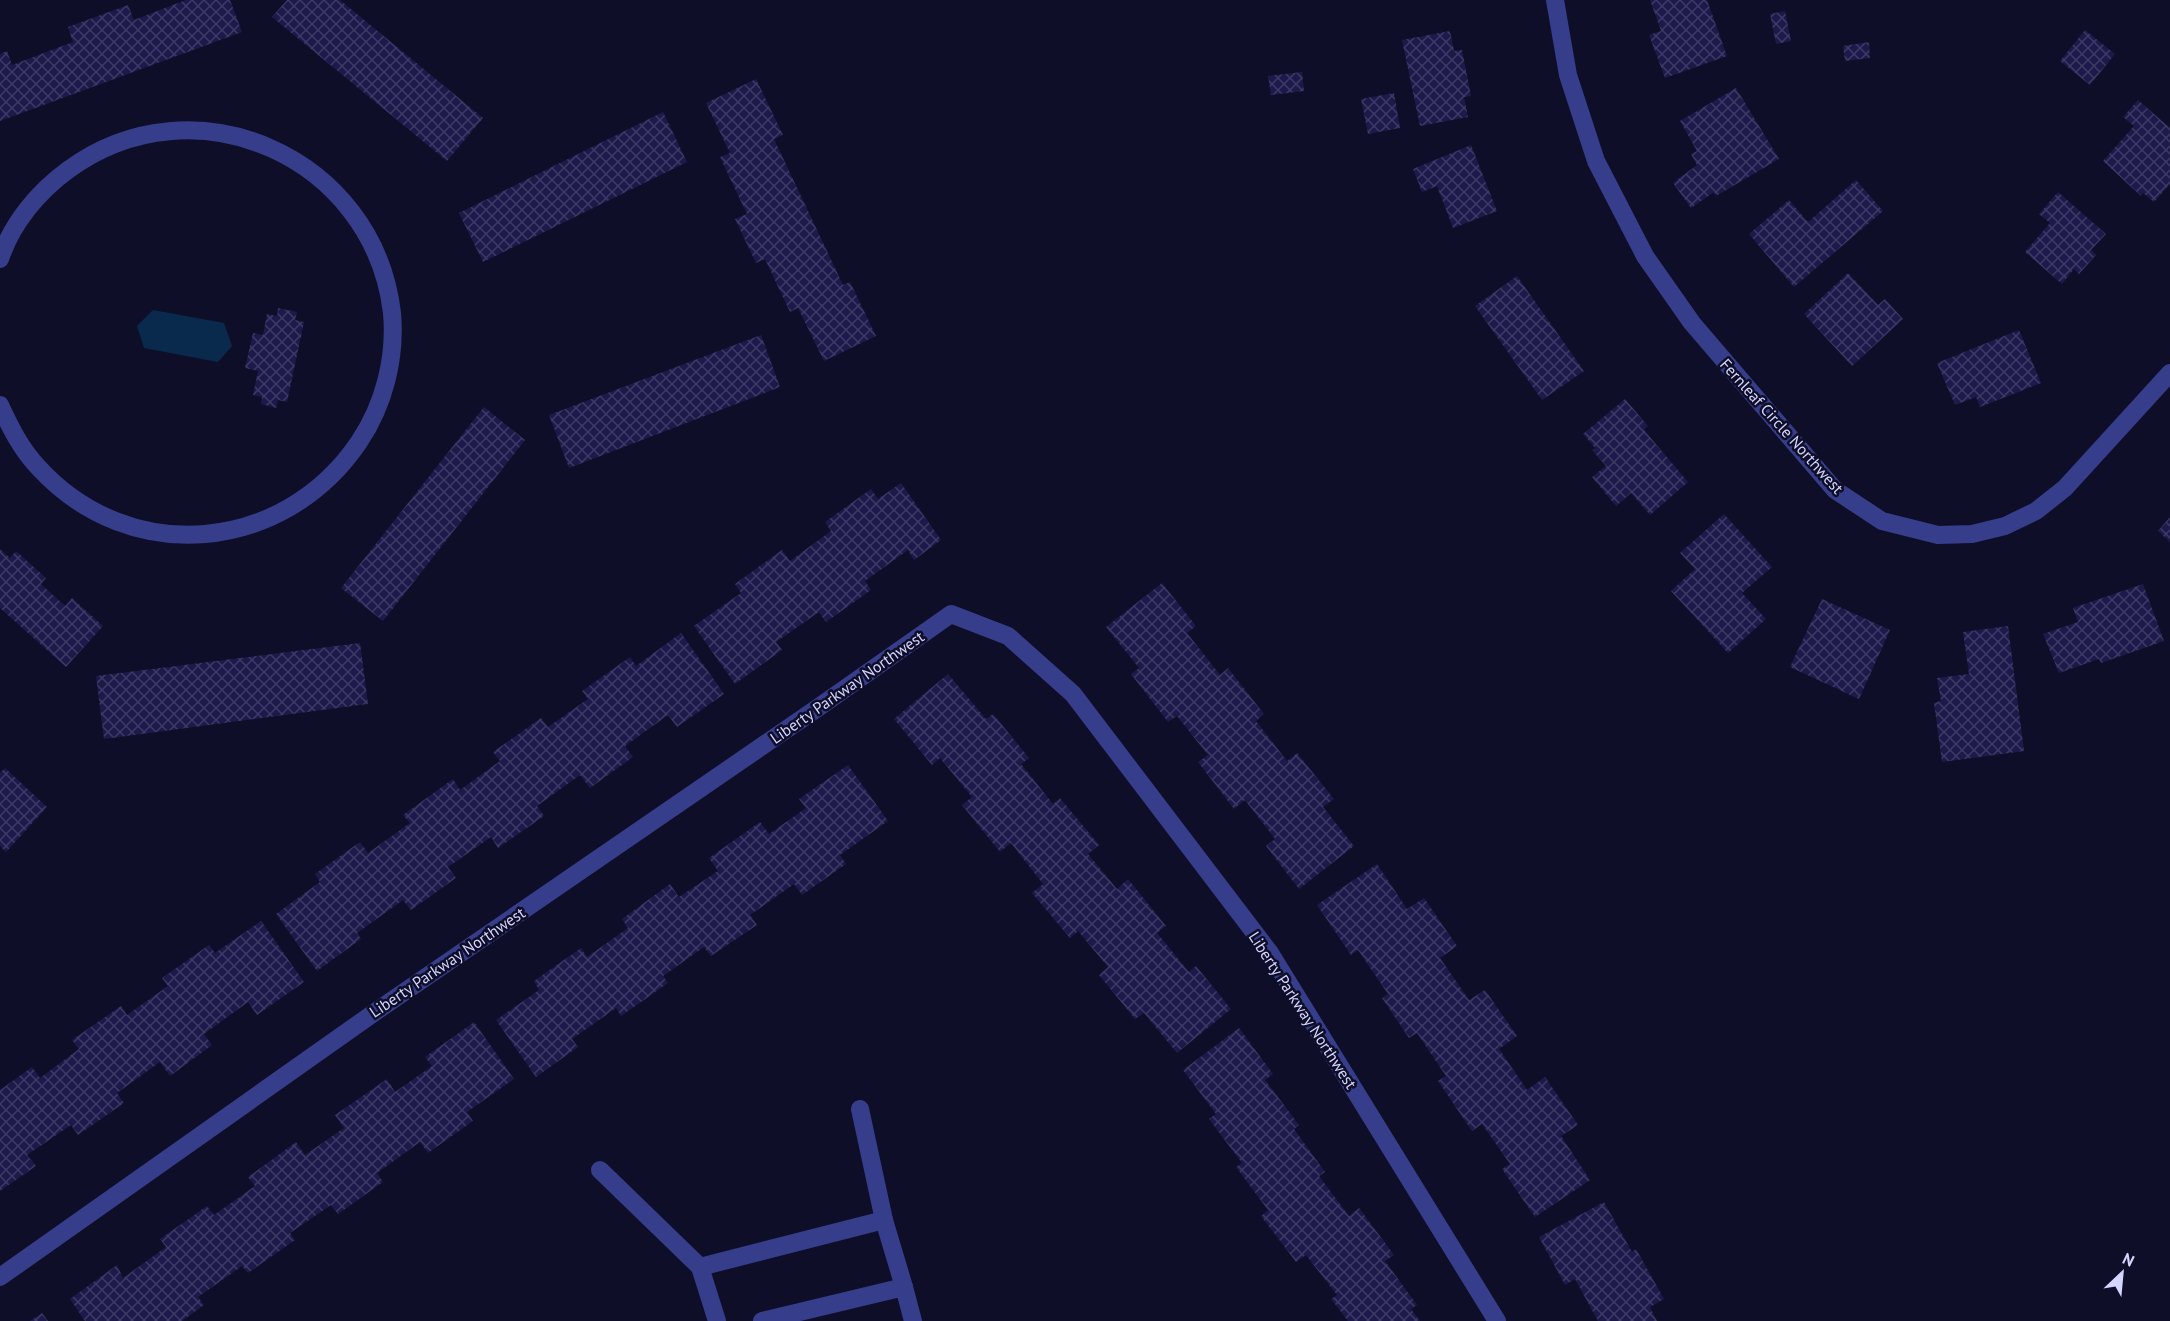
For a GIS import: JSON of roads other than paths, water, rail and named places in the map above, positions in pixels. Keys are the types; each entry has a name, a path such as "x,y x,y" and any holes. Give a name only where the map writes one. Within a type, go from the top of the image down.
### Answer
{"street":[{"name":"Fernleaf Circle Northwest","path":"1555,0 1568,75 1596,161 1645,256 1692,323 1835,490 1882,521 1938,535 1972,534 2005,526 2036,511 2066,488 2170,373"},
{"path":"0,259 4,247 25,212 52,182 85,157 123,140 152,133 203,130 243,137 282,152 316,174 345,203 368,237 384,274 392,314 392,355 384,393 368,429 346,461 319,489 287,510 251,526 213,534 174,534 136,528 99,514 66,494 38,467 14,436 0,405"},
{"name":"Liberty Parkway Northwest","path":"0,1277 378,1010 951,614 1008,636 1073,694 1270,953 1497,1321"},
{"path":"860,1110 884,1220 913,1321"},
{"path":"600,1170 700,1267 717,1321"},
{"path":"700,1267 884,1220"},
{"path":"762,1321 904,1287"}],"water":[{"path":"153,310 224,323 232,346 218,362 144,348 137,326"}]}
